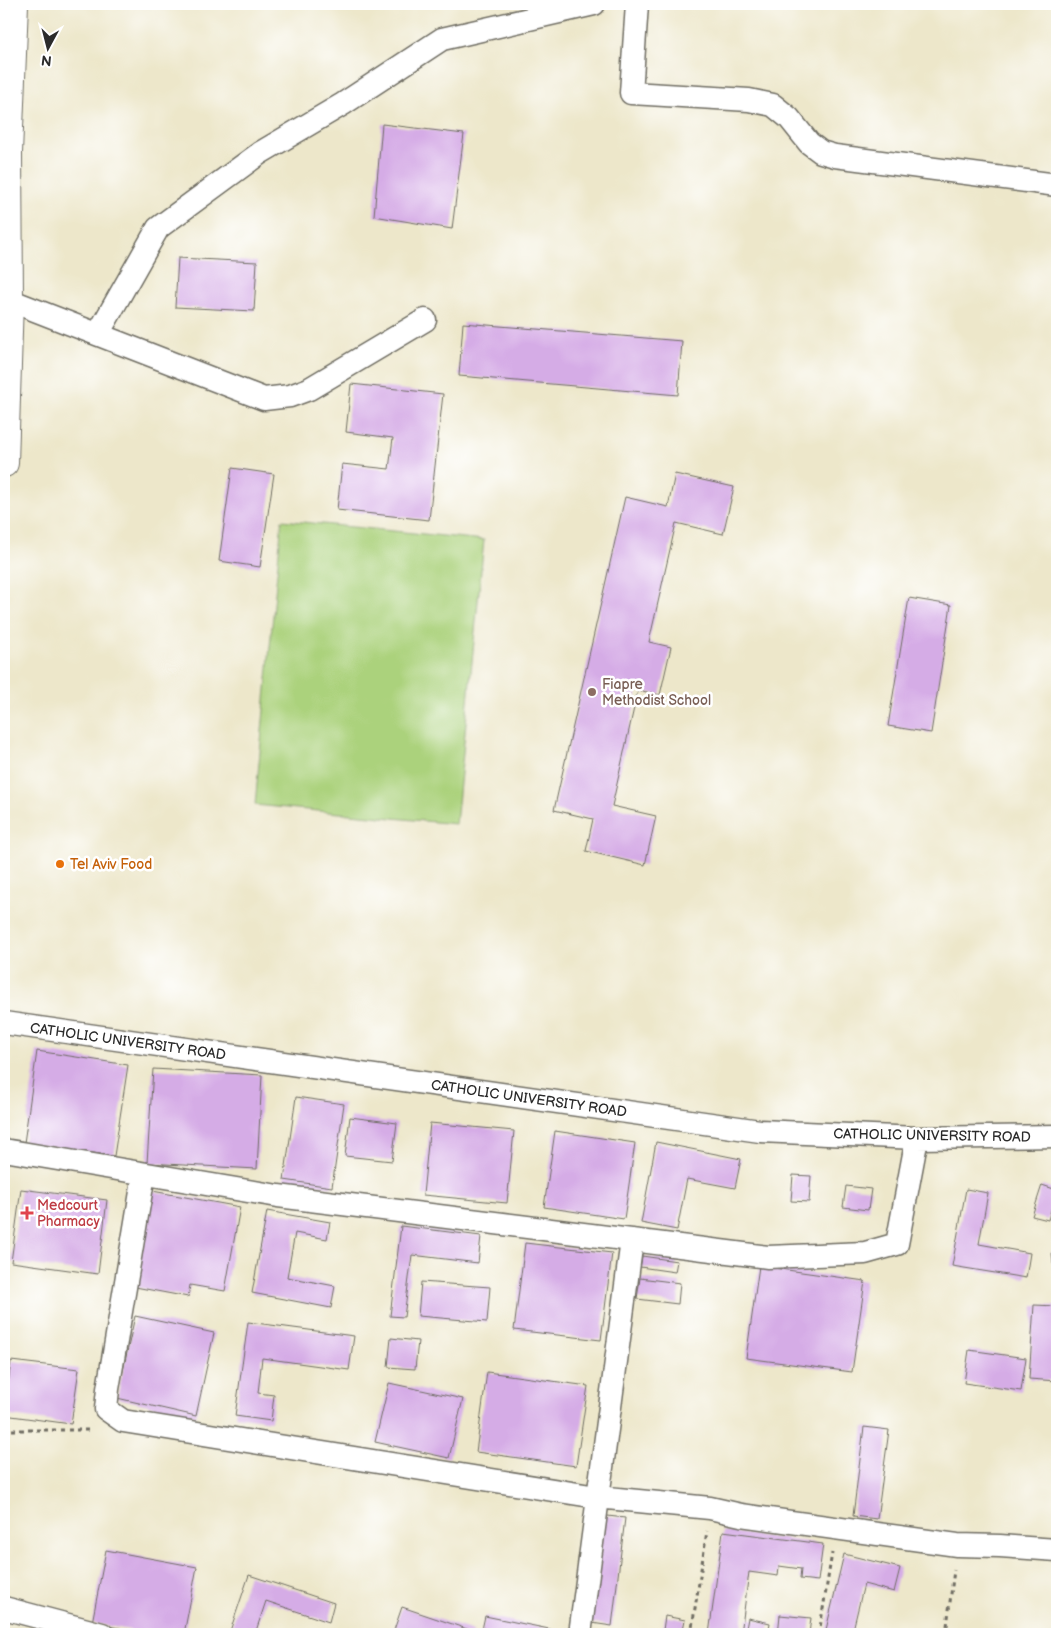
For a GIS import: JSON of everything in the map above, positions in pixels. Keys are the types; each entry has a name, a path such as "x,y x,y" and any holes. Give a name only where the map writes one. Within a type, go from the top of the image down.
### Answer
{"main road":[{"path":"4,463 6,152 14,4"}],"street":[{"path":"98,334 158,228 260,153 343,104 442,39 594,4"},
{"path":"637,4 631,93 749,100 772,105 789,118 809,143 820,152 835,156 1057,185"},
{"path":"6,299 264,399 290,396 309,389 424,320"},
{"name":"CATHOLIC UNIVERSITY ROAD","path":"4,1023 760,1131 918,1138 1057,1136"},
{"path":"4,1150 278,1196 768,1256 865,1253 897,1244 918,1138"},
{"path":"144,1174 106,1409 123,1421 597,1497 710,1508 741,1515 957,1545 1057,1550"},
{"path":"580,1634 632,1240"},
{"path":"4,1608 102,1634"}],"path":[{"path":"4,1430 93,1430 123,1421"},
{"path":"691,1634 710,1508"},
{"path":"819,1634 837,1528"},
{"path":"946,1634 957,1545"}],"green space":[{"path":"282,520 484,540 456,824 255,805"}],"building":[{"path":"382,124 464,134 452,229 374,216"},
{"path":"178,258 257,262 254,311 175,307"},
{"path":"463,323 682,341 678,395 459,376"},
{"path":"351,384 443,394 429,520 337,510 342,464 389,469 393,438 346,432"},
{"path":"232,468 274,474 260,567 219,561"},
{"path":"675,474 734,487 723,534 676,523 649,642 671,647 660,695 638,690 612,806 656,816 645,865 586,851 593,819 554,810 625,497 668,507"},
{"path":"909,598 951,605 931,733 888,726"},
{"path":"37,1051 128,1065 114,1156 24,1143"},
{"path":"153,1069 262,1075 257,1169 147,1163"},
{"path":"296,1097 344,1104 332,1187 284,1180"},
{"path":"350,1117 397,1123 392,1161 345,1156"},
{"path":"430,1123 514,1131 507,1203 423,1195"},
{"path":"555,1131 635,1143 624,1219 544,1207"},
{"path":"656,1142 741,1159 735,1188 687,1179 677,1230 641,1223"},
{"path":"793,1175 811,1176 809,1202 791,1201"},
{"path":"1042,1185 1057,1190 1048,1220 1032,1216"},
{"path":"846,1186 871,1189 868,1210 843,1207"},
{"path":"21,1189 107,1200 98,1274 11,1262"},
{"path":"966,1189 988,1193 979,1244 1030,1253 1026,1278 952,1266"},
{"path":"147,1190 240,1207 225,1291 190,1285 188,1297 130,1286"},
{"path":"267,1211 330,1222 327,1239 295,1233 287,1277 335,1286 331,1308 252,1293"},
{"path":"401,1226 481,1236 478,1263 412,1255 404,1317 390,1316"},
{"path":"525,1243 612,1253 601,1340 514,1330"},
{"path":"1057,1251 1057,1264 1053,1264 1052,1252"},
{"path":"642,1256 677,1261 675,1272 640,1267"},
{"path":"759,1266 865,1281 852,1372 746,1358"},
{"path":"640,1278 680,1283 678,1304 637,1299"},
{"path":"421,1282 490,1287 487,1322 418,1316"},
{"path":"1034,1305 1057,1306 1057,1381 1029,1379"},
{"path":"135,1316 214,1333 196,1416 117,1398"},
{"path":"248,1322 354,1336 349,1370 262,1358 258,1393 274,1395 271,1421 235,1416"},
{"path":"391,1338 418,1341 415,1369 388,1367"},
{"path":"969,1350 1026,1358 1021,1391 964,1383"},
{"path":"11,1361 79,1369 71,1424 4,1415"},
{"path":"487,1372 588,1386 576,1466 476,1452"},
{"path":"389,1383 463,1399 449,1458 375,1442"},
{"path":"864,1427 889,1430 877,1519 853,1516"},
{"path":"599,1515 625,1518 612,1626 585,1622"},
{"path":"723,1531 823,1544 818,1581 800,1579 801,1569 779,1566 778,1576 749,1572 741,1634 709,1634"},
{"path":"106,1550 197,1567 184,1634 151,1634 92,1623"},
{"path":"844,1554 900,1568 894,1592 864,1584 852,1634 825,1634"},
{"path":"249,1575 334,1603 329,1622 266,1601 256,1631 266,1634 229,1634"},
{"path":"402,1607 473,1631 471,1634 407,1634 394,1630"},
{"path":"780,1615 811,1618 809,1634 778,1634"},
{"path":"485,1616 564,1632 563,1634 481,1634"},
{"path":"665,1616 685,1620 682,1634 663,1630"},
{"path":"748,1618 770,1623 768,1634 745,1634"}],"place":[{"name":"Fiapre Methodist School","path":"592,692"},
{"name":"Tel Aviv Food","path":"60,864"},
{"name":"Medcourt Pharmacy","path":"27,1213"}]}
